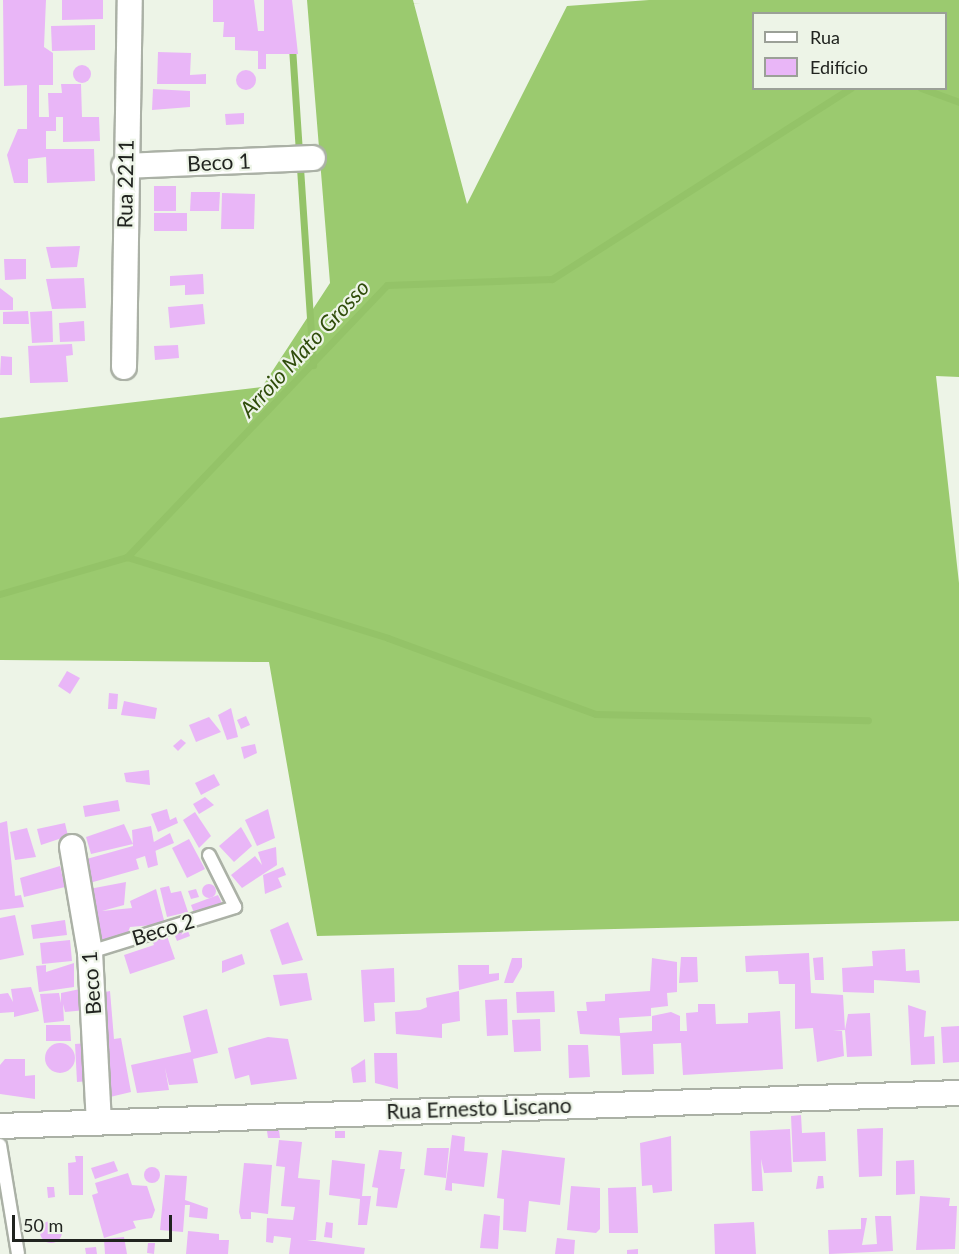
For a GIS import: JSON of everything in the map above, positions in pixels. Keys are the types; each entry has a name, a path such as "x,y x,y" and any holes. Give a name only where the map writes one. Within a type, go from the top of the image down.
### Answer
{"street":[{"name":"Rua 2211","path":"124,367 124,166 130,0"},
{"name":"Beco 1","path":"124,166 313,158"},
{"name":"Beco 1","path":"72,847 90,952 99,1121"},
{"name":"Rua Ernesto Liscano","path":"0,1126 959,1093"}],"lane":[{"name":"Beco 2","path":"90,952 235,907 209,855"},
{"path":"0,1145 18,1254"}],"green space":[{"path":"307,0 413,0 467,204 567,6 649,0 959,0 959,377 936,376 959,583 959,921 317,936 269,662 0,660 0,418 262,387 330,283"}],"building":[{"path":"3,0 46,0 44,47 53,53 53,85 39,85 39,117 49,117 48,93 62,93 61,84 81,84 82,117 99,117 100,141 63,142 63,117 56,117 56,131 46,131 46,149 94,149 95,181 47,183 46,157 28,159 28,183 14,183 7,155 18,129 27,129 27,85 4,86"},
{"path":"62,0 103,0 103,19 62,20"},
{"path":"213,0 254,0 258,31 264,31 264,0 292,0 298,54 266,54 266,69 258,69 258,51 235,50 235,37 223,37 224,22 213,22"},
{"path":"95,25 95,50 52,51 51,26"},
{"path":"158,52 191,53 190,75 206,74 206,84 157,84"},
{"path":"82,65 88,68 91,74 88,80 82,83 76,80 73,74 76,68"},
{"path":"242,70 250,70 256,76 256,84 250,90 242,90 236,84 236,76"},
{"path":"153,89 190,91 190,107 152,110"},
{"path":"244,113 244,124 226,125 225,114"},
{"path":"154,186 176,186 176,211 154,211"},
{"path":"191,192 220,192 219,211 190,211"},
{"path":"222,193 255,194 254,229 221,229"},
{"path":"154,213 187,213 187,231 154,231"},
{"path":"80,246 77,267 51,268 46,247"},
{"path":"4,259 26,259 26,279 5,280"},
{"path":"203,274 204,294 185,295 185,285 170,286 170,276"},
{"path":"84,278 86,308 52,309 46,279"},
{"path":"0,288 13,298 13,310 0,310"},
{"path":"203,304 205,324 170,328 168,307"},
{"path":"28,311 29,324 3,324 3,312"},
{"path":"52,311 53,342 32,343 30,312"},
{"path":"84,321 85,341 60,342 59,323"},
{"path":"72,344 73,355 66,356 68,382 30,383 28,346"},
{"path":"178,345 179,358 155,360 154,346"},
{"path":"1,356 12,357 12,375 0,375"},
{"path":"67,671 80,678 70,694 58,686"},
{"path":"109,693 118,694 117,709 108,709"},
{"path":"124,701 157,708 155,719 121,715"},
{"path":"231,708 238,737 227,740 218,715"},
{"path":"246,716 250,725 241,729 237,720"},
{"path":"209,717 221,732 196,742 189,725"},
{"path":"181,739 186,743 178,751 173,746"},
{"path":"255,744 257,753 244,759 241,747"},
{"path":"149,770 150,785 126,782 124,773"},
{"path":"214,774 220,785 201,795 195,783"},
{"path":"205,797 214,805 199,814 193,804"},
{"path":"118,800 120,811 85,817 83,806"},
{"path":"167,809 170,820 176,817 178,823 158,832 151,814"},
{"path":"268,809 275,838 257,846 245,820"},
{"path":"195,812 211,836 199,848 183,820"},
{"path":"7,821 15,896 21,895 24,907 0,910 0,823"},
{"path":"65,823 68,836 41,845 37,829"},
{"path":"124,824 133,844 91,854 86,837"},
{"path":"151,826 158,865 148,868 145,856 136,859 139,869 86,884 76,862 133,846 132,830"},
{"path":"241,827 252,846 234,862 219,846"},
{"path":"27,828 36,857 15,860 10,832"},
{"path":"170,833 174,843 155,851 152,843"},
{"path":"189,839 205,869 187,878 172,848"},
{"path":"276,847 277,865 242,888 231,875 255,856 262,865 258,852"},
{"path":"60,866 65,887 24,897 20,878"},
{"path":"283,867 286,875 278,878 282,887 265,894 263,875"},
{"path":"126,882 124,905 102,911 132,908 130,901 156,889 165,924 130,927 126,938 92,949 84,890"},
{"path":"209,884 214,886 216,891 214,896 209,898 204,896 202,891 204,886"},
{"path":"169,886 171,893 181,891 188,912 167,917 160,888"},
{"path":"196,889 199,897 191,899 188,891"},
{"path":"218,895 223,905 194,913 191,905"},
{"path":"15,915 24,955 0,960 0,918"},
{"path":"65,920 67,935 33,939 31,925"},
{"path":"288,922 303,960 282,965 270,930"},
{"path":"186,926 190,936 177,941 173,931"},
{"path":"166,933 175,959 130,974 124,955 154,945 151,938"},
{"path":"70,940 72,961 42,964 40,943"},
{"path":"905,949 906,971 919,970 920,983 874,980 874,993 843,992 842,968 873,966 872,951"},
{"path":"809,953 811,993 843,995 845,1030 833,1031 842,1031 844,1056 817,1062 813,1028 795,1029 795,984 779,984 778,971 746,972 745,956"},
{"path":"242,954 245,964 222,973 222,961"},
{"path":"681,957 697,957 698,982 679,983"},
{"path":"823,957 824,980 815,980 813,958"},
{"path":"512,958 522,958 522,967 513,983 504,983"},
{"path":"652,958 677,962 677,992 667,993 668,1006 651,1008 651,1016 619,1018 620,1033 652,1031 652,1016 671,1012 680,1016 680,1031 687,1031 686,1013 698,1012 698,1004 715,1004 716,1024 748,1023 748,1013 780,1011 783,1069 683,1075 681,1043 653,1044 654,1074 622,1075 620,1036 580,1034 577,1011 587,1011 586,1002 605,1001 605,994 650,991"},
{"path":"74,963 74,987 39,992 36,966 46,965 46,972"},
{"path":"458,965 489,965 489,974 499,973 499,980 459,990"},
{"path":"394,968 395,1002 374,1003 375,1021 364,1022 361,970"},
{"path":"307,973 312,1000 280,1006 273,975"},
{"path":"31,987 39,1011 14,1017 14,1012 0,1013 0,994 8,993 13,1002 11,989"},
{"path":"85,988 86,1010 65,1012 63,1004 64,1021 44,1023 40,994 59,993 61,1003 61,993"},
{"path":"110,991 114,1039 121,1038 131,1092 110,1097 103,1096 96,994"},
{"path":"459,991 460,1021 442,1024 442,1038 396,1034 395,1012 420,1010 427,1007 426,998"},
{"path":"554,991 555,1012 517,1013 516,992"},
{"path":"507,999 508,1035 487,1036 485,1000"},
{"path":"908,1005 926,1011 924,1037 934,1036 935,1064 911,1065"},
{"path":"207,1009 218,1053 193,1059 198,1083 169,1085 165,1068 169,1090 137,1093 131,1065 191,1052 183,1016"},
{"path":"870,1013 872,1056 847,1057 845,1030 848,1014"},
{"path":"540,1019 541,1051 514,1052 512,1020"},
{"path":"46,1025 70,1025 71,1041 46,1041"},
{"path":"959,1026 959,1062 943,1063 941,1027"},
{"path":"268,1037 288,1039 297,1079 251,1085 249,1075 235,1079 228,1048"},
{"path":"60,1043 71,1047 75,1058 71,1069 60,1073 49,1069 45,1058 49,1047"},
{"path":"88,1043 90,1081 77,1082 75,1044"},
{"path":"568,1045 588,1045 590,1077 569,1078"},
{"path":"374,1053 397,1053 398,1089 375,1083"},
{"path":"5,1059 25,1059 25,1076 35,1075 35,1099 0,1094 0,1065"},
{"path":"365,1059 366,1082 353,1083 351,1068"},
{"path":"801,1115 802,1133 825,1132 826,1161 793,1162 791,1116"},
{"path":"883,1128 882,1176 859,1177 857,1129"},
{"path":"790,1129 792,1172 764,1173 761,1159 763,1191 752,1191 750,1131"},
{"path":"279,1130 280,1138 268,1138 267,1131"},
{"path":"335,1131 345,1131 345,1138 335,1138"},
{"path":"452,1135 465,1137 464,1151 488,1153 484,1187 452,1183 452,1191 445,1190"},
{"path":"671,1136 672,1191 653,1193 652,1185 642,1186 640,1143"},
{"path":"279,1140 302,1142 298,1178 320,1180 316,1240 307,1240 365,1248 364,1254 289,1254 291,1238 274,1236 273,1243 266,1242 267,1218 293,1220 295,1207 281,1206 285,1167 276,1166"},
{"path":"427,1148 449,1148 446,1178 424,1175"},
{"path":"379,1150 402,1152 400,1169 405,1169 397,1208 376,1206 378,1188 372,1187"},
{"path":"502,1150 565,1158 560,1205 529,1201 526,1232 503,1230 504,1199 497,1198"},
{"path":"75,1156 83,1156 83,1195 69,1195 68,1163 76,1162"},
{"path":"332,1160 365,1164 362,1196 371,1196 367,1225 358,1225 360,1199 329,1195"},
{"path":"914,1160 915,1194 896,1195 896,1161"},
{"path":"114,1161 118,1171 95,1179 91,1168"},
{"path":"244,1163 272,1165 268,1214 251,1212 251,1219 241,1219 239,1212"},
{"path":"152,1167 160,1175 152,1183 144,1175"},
{"path":"128,1173 132,1185 147,1186 155,1210 152,1218 133,1221 136,1228 104,1238 92,1195 98,1193 95,1183"},
{"path":"165,1175 187,1176 185,1200 208,1208 207,1219 189,1217 190,1205 185,1205 183,1232 160,1230"},
{"path":"818,1176 823,1176 824,1188 816,1189"},
{"path":"571,1186 600,1188 600,1229 596,1233 567,1230"},
{"path":"47,1187 54,1187 55,1197 48,1198"},
{"path":"636,1187 638,1233 609,1233 608,1188"},
{"path":"920,1196 950,1198 949,1206 957,1206 955,1249 916,1250"},
{"path":"484,1214 500,1216 498,1249 480,1248"},
{"path":"875,1216 891,1216 893,1251 829,1254 828,1230 861,1229 861,1218 867,1218 862,1245 877,1244"},
{"path":"51,1221 59,1224 62,1232 59,1240 51,1243 43,1240 40,1232 43,1224"},
{"path":"326,1222 333,1223 332,1238 324,1237"},
{"path":"754,1222 756,1254 715,1254 714,1224"},
{"path":"188,1231 219,1234 219,1240 229,1240 228,1254 186,1254"},
{"path":"124,1237 127,1254 105,1254 104,1239"},
{"path":"557,1238 575,1240 574,1254 555,1254"},
{"path":"148,1243 155,1243 154,1254 147,1253"},
{"path":"96,1247 97,1254 86,1254 85,1248"},
{"path":"638,1249 638,1254 627,1254 627,1250"}],"waterway":[{"path":"292,47 313,365"},
{"name":"Arroio Mato Grosso","path":"0,594 127,557 387,285 552,279 848,90"},
{"name":"Arroio Mato Grosso","path":"926,90 959,102"},
{"path":"127,557 388,638 596,714 868,720"}]}
